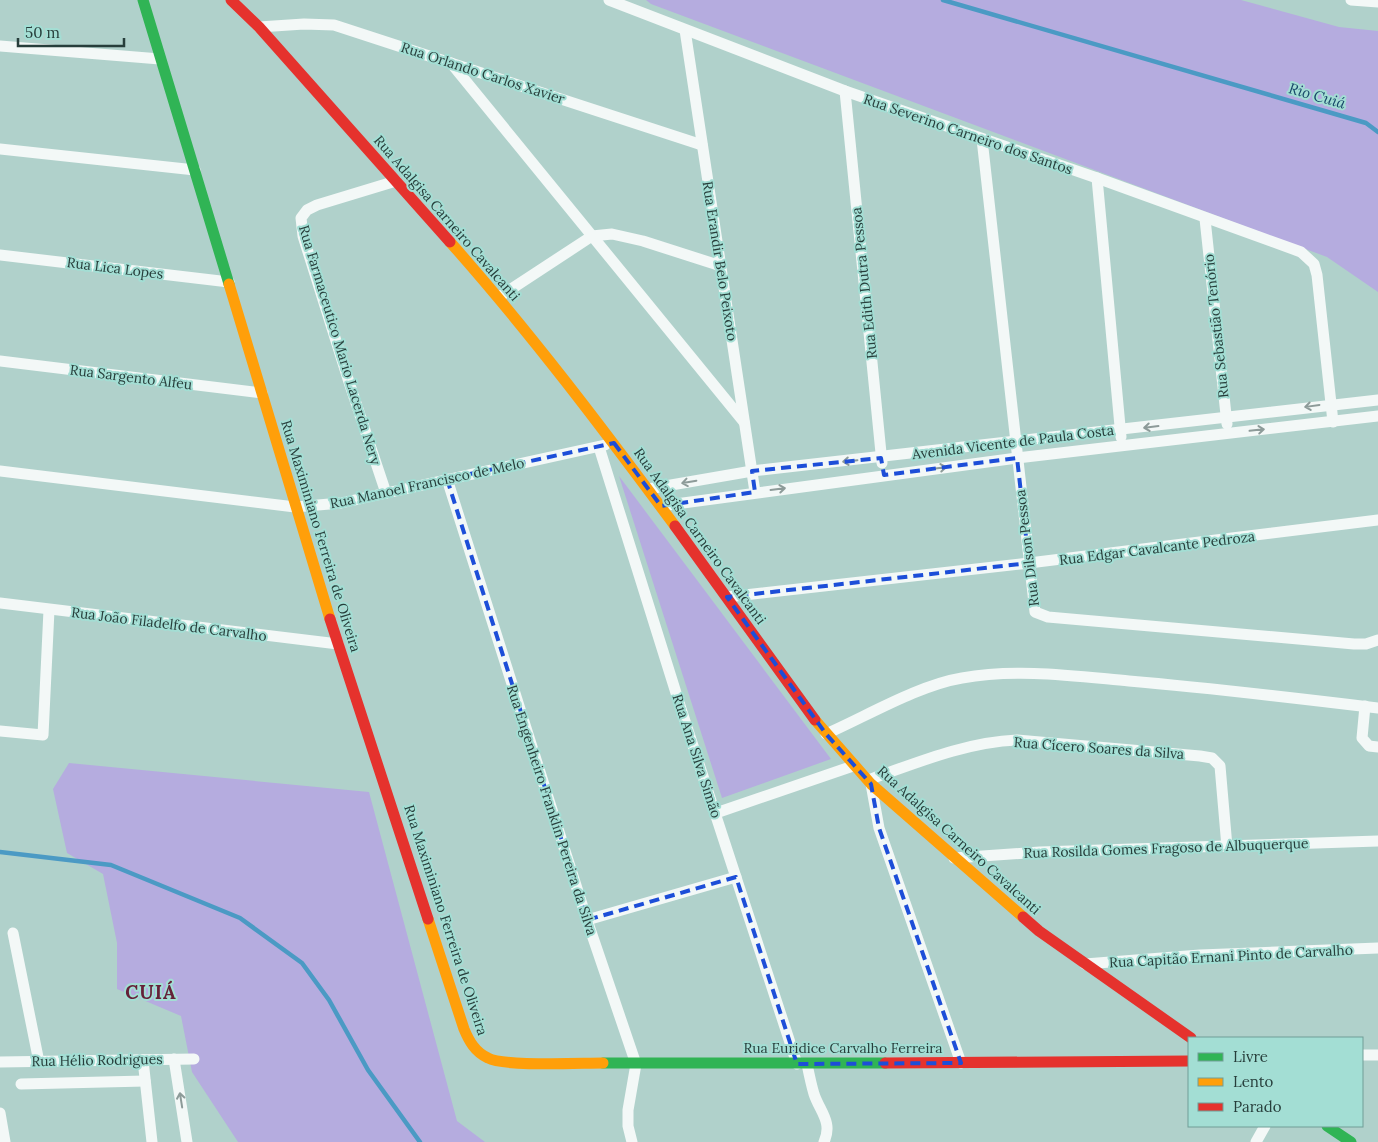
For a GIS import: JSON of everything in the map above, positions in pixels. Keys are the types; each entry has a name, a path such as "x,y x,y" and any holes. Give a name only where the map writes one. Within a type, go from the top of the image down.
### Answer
{"street":[{"name":"Rua Maximiniano Ferreira de Oliveira","path":"143,0 295,507 469,1043 478,1054 498,1062"},
{"name":"Rua Adalgisa Carneiro Cavalcanti","path":"231,0 259,27 499,297 614,443 826,734 853,766 954,858 1039,931 1190,1037"},
{"name":"Rua Severino Carneiro dos Santos","path":"609,0 845,92 1097,178 1205,219 1301,252 1314,264 1317,274 1331,404"},
{"path":"1351,0 1378,2"},
{"name":"Rua Orlando Carlos Xavier","path":"259,27 304,24 334,25 702,145"},
{"name":"Rua Erandir Belo Peixoto","path":"685,30 755,492"},
{"path":"0,46 160,59"},
{"path":"451,63 744,422"},
{"name":"Rua Edith Dutra Pessoa","path":"845,92 884,475"},
{"name":"Rua Dilson Pessoa","path":"982,139 1032,603 1035,612 1039,616 1354,644 1366,644 1378,640"},
{"path":"0,149 195,170"},
{"path":"1097,178 1122,446"},
{"name":"Rua Farmaceutico Mario Lacerda Nery","path":"386,493 303,236 301,218 307,210 317,205 396,181"},
{"name":"Rua Sebastião Tenório","path":"1205,219 1228,433"},
{"path":"499,297 592,236 612,234 721,266"},
{"name":"Rua Lica Lopes","path":"0,255 229,282"},
{"name":"Rua Sargento Alfeu","path":"0,361 262,393"},
{"name":"Avenida Vicente de Paula Costa","path":"648,489 752,471 881,458 1378,400"},
{"path":"1331,404 1333,422"},
{"name":"Avenida Vicente de Paula Costa","path":"661,506 1017,458 1378,416"},
{"name":"Rua Manoel Francisco de Melo","path":"0,471 295,507 341,503 614,443"},
{"name":"Rua Ana Silva Simão","path":"599,447 736,876 802,1064 827,1122 828,1132 824,1142"},
{"name":"Rua Engenheiro Franklin Pereira da Silva","path":"447,479 587,920 636,1064 628,1110 628,1126 632,1142"},
{"name":"Rua Edgar Cavalcante Pedroza","path":"727,597 1029,563 1378,520"},
{"name":"Rua João Filadelfo de Carvalho","path":"0,603 338,644"},
{"path":"0,731 43,735 49,610"},
{"path":"826,734 920,691 960,678 992,674 1039,674 1098,678 1378,708"},
{"path":"1365,706 1362,738 1369,746 1378,747"},
{"name":"Rua Cícero Soares da Silva","path":"870,782 935,757 999,741 1017,740 1212,758 1220,766 1227,847"},
{"path":"716,813 853,766"},
{"path":"870,782 878,828 961,1063"},
{"name":"Rua Rosilda Gomes Fragoso de Albuquerque","path":"954,858 1040,852 1378,841"},
{"path":"587,920 736,876"},
{"path":"13,932 38,1062"},
{"name":"Rua Capitão Ernani Pinto de Carvalho","path":"1085,964 1200,955 1378,948"},
{"path":"1363,1055 1378,1055"},
{"name":"Rua Hélio Rodrigues","path":"0,1062 194,1058"},
{"path":"174,1059 187,1142"},
{"path":"143,1060 152,1142"},
{"name":"Rua Euridice Carvalho Ferreira","path":"498,1062 802,1064 1188,1061"},
{"path":"21,1084 145,1081"},
{"path":"0,1113 5,1142"},
{"path":"1256,1142 1264,1127"},
{"path":"1328,1127 1351,1142"}],"highlighted area":[{"path":"614,443 661,506 755,492 752,471 881,458 884,475 1017,458 1029,563 727,597 826,734 871,784 879,828 961,1063 797,1064 736,877 587,920 447,479"}],"shaded area":[{"path":"646,0 1241,0 1339,27 1378,31 1378,292 1327,257 651,4"},
{"path":"619,476 831,759 722,798"},
{"path":"69,763 369,792 457,1121 485,1142 238,1142 192,1072 181,1016 117,989 117,943 103,874 67,853 53,789"}],"waterway":[{"name":"Rio Cuiá","path":"943,0 1366,123 1378,132"},
{"path":"0,852 111,865 240,918 302,963 329,1000 368,1070 420,1142"}],"traffic: fast":[{"path":"143,0 229,284"},
{"path":"603,1063 885,1063"},
{"path":"1328,1127 1351,1142"}],"traffic: slow":[{"path":"450,242 537,346 675,526"},
{"path":"229,284 330,619"},
{"path":"815,720 871,784 1023,917"},
{"path":"428,919 464,1029 470,1042 479,1053 497,1061 510,1063 603,1063"}],"traffic: jam":[{"path":"231,0 259,27 450,242"},
{"path":"675,526 815,720"},
{"path":"330,619 428,919"},
{"path":"1023,917 1039,931 1190,1037"},
{"path":"885,1063 1188,1061"}],"district":[{"name":"CUIÁ","path":"151,992"}]}
